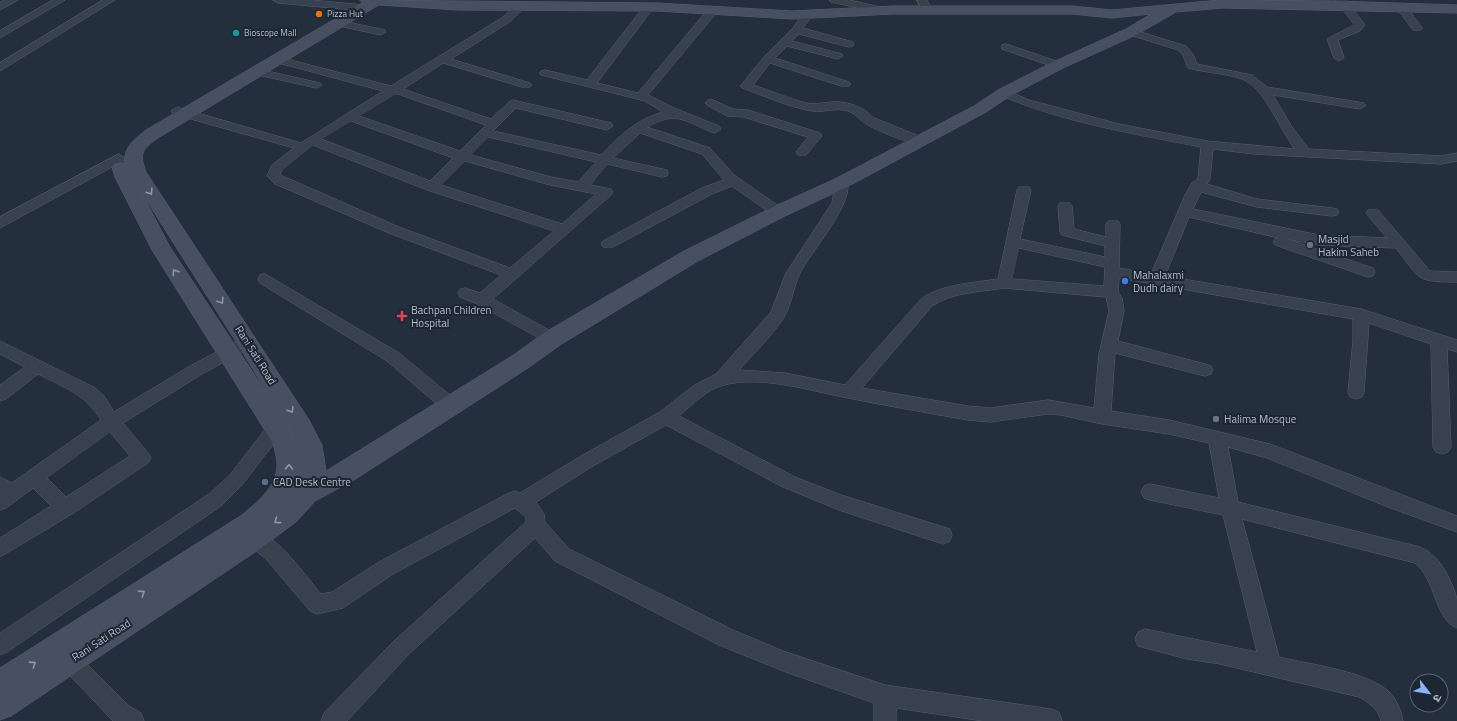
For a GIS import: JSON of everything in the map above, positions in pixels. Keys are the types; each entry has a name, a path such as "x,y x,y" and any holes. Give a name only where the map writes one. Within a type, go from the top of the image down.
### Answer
{"street":[{"path":"0,7 13,0"},
{"path":"0,35 60,0"},
{"path":"0,68 110,0"},
{"path":"278,0 368,3 479,3 520,7 640,5 808,14 885,11 924,5 1072,10 1112,14 1173,8 1200,3 1247,2 1343,3 1402,8 1457,9"},
{"path":"835,0 885,11"},
{"path":"182,112 368,3"},
{"name":"Rani Sati Road","path":"0,705 255,538 288,513 306,493 314,472 310,446 301,427 248,342 126,169 134,149 182,112 279,60 338,24 368,3"},
{"path":"1339,58 1332,39 1356,30 1360,25 1343,3"},
{"path":"590,84 640,5"},
{"path":"512,274 394,230 280,181 273,176 277,168 307,144 391,89 444,60 507,19 520,7"},
{"path":"281,494 306,493 345,473 451,406 552,339 691,256 778,212 841,183 980,109 1004,93 1058,65 1131,32 1173,8"},
{"path":"1402,8 1417,28"},
{"path":"641,97 713,10"},
{"path":"808,14 797,30 768,59 746,86 816,108 835,105 850,108 864,114 868,120 895,132 920,140"},
{"path":"338,24 381,32"},
{"path":"797,30 850,44"},
{"path":"1131,32 1182,48 1188,54 1192,66 1242,76 1252,80 1262,90 1284,122 1289,132 1305,153"},
{"path":"785,42 838,56"},
{"path":"1006,47 1058,65"},
{"path":"768,59 845,84"},
{"path":"279,60 391,89 490,128 604,160 662,173"},
{"path":"444,60 526,85"},
{"path":"258,72 316,85"},
{"path":"545,73 652,100 674,113 716,129"},
{"path":"1262,90 1360,106"},
{"path":"1004,93 1025,102 1118,127 1207,145 1305,153 1433,159 1457,158"},
{"path":"744,113 768,94"},
{"path":"711,103 730,113 744,113 816,136 802,152"},
{"path":"432,187 463,157 510,106 517,104 607,126"},
{"path":"182,112 307,144 564,230"},
{"path":"582,186 604,160 638,128 652,119 674,113"},
{"path":"706,151 712,133 730,113"},
{"path":"350,116 463,157 550,181 582,186 606,192 482,300"},
{"path":"638,128 706,151 710,159 732,181 778,212"},
{"path":"1156,280 1184,212 1197,186 1206,176 1207,145"},
{"path":"0,223 126,169 166,258 276,428 285,446 290,465 288,479 281,494 270,507 251,523 0,685"},
{"path":"608,244 707,191 732,181"},
{"path":"521,502 587,460 666,417 696,392 722,378 777,316 783,305 794,272 839,203 841,183"},
{"path":"1197,186 1257,203 1332,212"},
{"path":"1004,283 1024,190"},
{"path":"1066,206 1067,232 1113,243"},
{"path":"1184,212 1234,224 1308,238 1400,243"},
{"path":"1373,213 1400,243 1425,275 1430,277 1457,277"},
{"path":"1102,417 1109,346 1116,325 1116,298 1112,292 1113,224"},
{"path":"1234,224 1368,272"},
{"path":"1013,242 1156,280 1361,316 1439,339 1457,346"},
{"path":"265,279 393,357 451,406"},
{"path":"849,392 927,302 936,296 958,290 1004,283 1112,292"},
{"path":"465,293 482,300 552,339"},
{"path":"1356,392 1361,341 1361,316"},
{"path":"1439,339 1442,447"},
{"path":"4,493 33,477 110,422 196,370 248,342"},
{"path":"1109,346 1205,370"},
{"path":"0,347 89,393 98,401 110,422 142,458 0,548"},
{"path":"0,394 38,366"},
{"path":"722,378 753,376 968,413 990,415 1048,407 1169,427 1217,437 1270,451 1394,501 1457,524"},
{"path":"666,417 789,482 839,502 943,535"},
{"path":"0,645 215,500 236,480 276,428"},
{"path":"1217,437 1230,507 1271,666"},
{"path":"33,477 64,508"},
{"path":"1150,492 1230,507 1360,539 1420,556 1428,560 1433,567 1450,608 1457,618"},
{"path":"255,538 274,554 317,604 336,601 386,568 515,499 529,507 535,514 536,525 562,555 726,638 783,661 885,696 1051,720"},
{"path":"332,721 402,648 536,525"},
{"path":"1146,639 1362,687 1378,695 1390,708 1392,721"},
{"path":"69,660 121,714 133,721"},
{"path":"885,696 885,721"}],"place":[{"name":"Pizza Hut","path":"319,14"},
{"name":"Bioscope Mall","path":"236,33"},
{"name":"Masjid Hakim Saheb","path":"1310,245"},
{"name":"Mahalaxmi Dudh dairy","path":"1125,281"},
{"name":"Bachpan Children Hospital","path":"402,316"},
{"name":"Halima Mosque","path":"1216,419"},
{"name":"CAD Desk Centre","path":"265,482"}]}
